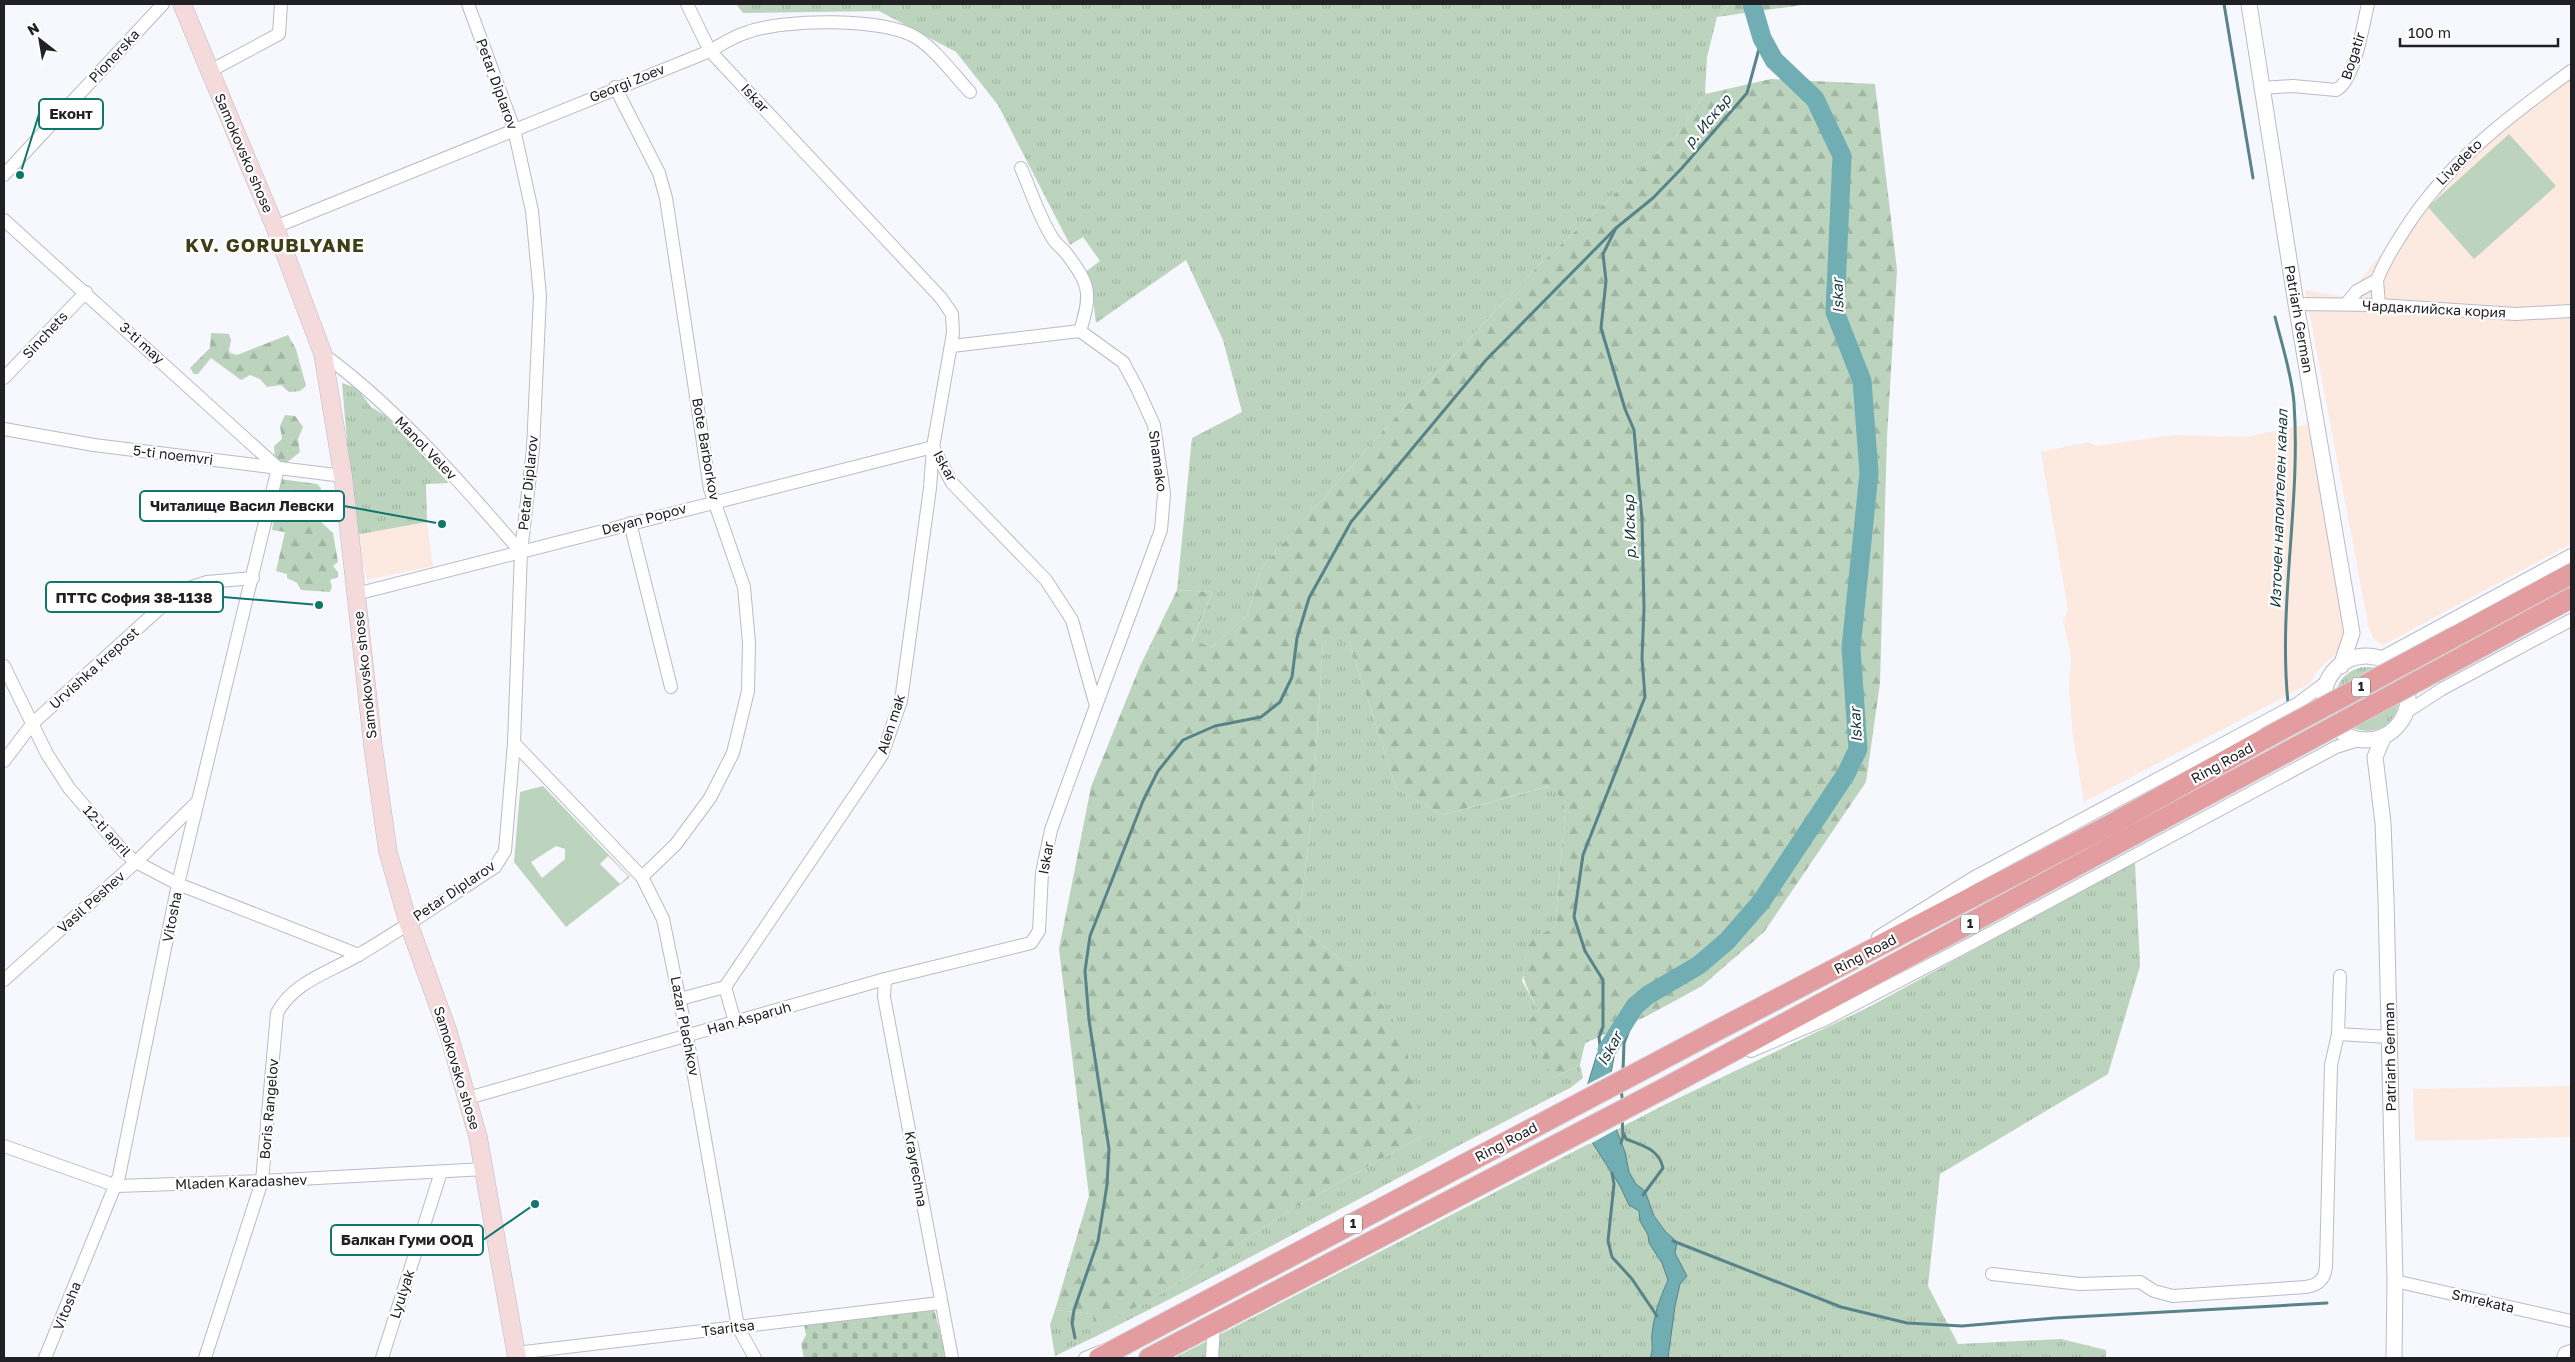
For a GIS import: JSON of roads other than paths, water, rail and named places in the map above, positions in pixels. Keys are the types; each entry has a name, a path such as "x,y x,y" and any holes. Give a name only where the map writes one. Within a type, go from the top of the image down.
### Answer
{"highway":[{"name":"Ring Road","path":"1099,1358 1714,1032 2112,824 2266,738 2571,574"},
{"name":"Ring Road","path":"1149,1358 1663,1089 2571,598"}],"main road":[{"name":"Samokovsko shose","path":"182,4 275,226 324,354 343,476 388,852 408,922 468,1098 485,1169 517,1356"}],"street":[{"name":"Pionerska","path":"4,175 163,4"},
{"path":"210,71 279,34 281,4"},
{"name":"Iskar","path":"687,4 710,51 941,298 952,314 952,346 933,447 952,483 1046,580 1072,620 1096,706 1051,830 1042,873 1039,930 1031,943"},
{"name":"Patriarh German","path":"2248,4 2296,304 2352,633"},
{"name":"Bogatir","path":"2262,88 2294,86 2336,90 2343,87 2350,74 2368,4"},
{"name":"Petar Diplarov","path":"408,922 495,867 501,858 505,850 514,743 521,552 533,449 540,296 532,211 514,129 472,5"},
{"name":"Georgi Zoev","path":"275,226 615,87 710,51 748,32 790,23 883,26 896,29 917,38 970,92"},
{"name":"Livadeto","path":"2377,280 2382,267 2414,214 2460,160 2504,121 2571,71"},
{"name":"Bote Barborkov","path":"615,87 659,173 666,198 710,489 744,587 749,643 748,692 733,752 710,798 676,844 642,877"},
{"path":"952,346 1080,331 1088,307 1086,286 1064,251 1053,240 1021,168"},
{"name":"3-ti may","path":"4,220 86,292 278,468"},
{"path":"2346,304 2362,288 2377,280 2379,305"},
{"name":"Sinchets","path":"4,378 86,292"},
{"name":"Чардаклийска кория","path":"2296,304 2379,305 2516,314 2571,311"},
{"name":"Shamako","path":"1080,331 1123,362 1138,388 1154,426 1164,494 1161,530 1096,706"},
{"name":"Manol Velev","path":"324,354 360,381 459,482 521,552"},
{"name":"5-ti noemvri","path":"4,429 94,445 343,476"},
{"name":"Deyan Popov","path":"356,594 714,501 933,447"},
{"name":"Alen mak","path":"725,987 882,755 901,701 930,488 933,447"},
{"name":"Vitosha","path":"45,1358 116,1186 138,1093 178,884 278,468"},
{"path":"630,523 671,687"},
{"path":"1714,1032 1866,944 1973,878 2297,704 2329,680 2341,666 2353,659 2376,658 2571,556"},
{"name":"Urvishka krepost","path":"4,761 33,723 160,608 183,590 208,582 253,578"},
{"path":"1663,1089 1826,1019 1974,942 2336,747 2384,736 2396,727 2405,713 2420,702 2571,620"},
{"path":"2341,666 2352,633 2376,658 2395,668 2403,678 2408,692 2405,713"},
{"name":"12-ti april","path":"4,666 47,754 69,788 123,851 136,862 178,884 359,955"},
{"path":"2329,680 2324,698 2329,717 2338,729 2361,740 2375,757 2384,736"},
{"name":"Lazar Plachkov","path":"514,743 642,877 663,919 687,1036 738,1327 755,1358"},
{"name":"Patriarh German","path":"2375,757 2383,823 2395,1281 2394,1358"},
{"name":"Vasil Peshev","path":"4,980 136,862 198,802"},
{"name":"Boris Rangelov","path":"205,1358 262,1181 277,1012 291,994 301,986 359,955 408,922"},
{"name":"Han Asparuh","path":"468,1098 885,979 1031,943"},
{"path":"1992,1274 2080,1284 2140,1282 2154,1291 2173,1296 2306,1287 2323,1279 2326,1266 2331,1066 2338,1034 2340,976"},
{"name":"Krayrechna","path":"885,979 884,996 940,1303 952,1358"},
{"path":"680,999 725,987 735,1022"},
{"path":"2338,1034 2389,1037"},
{"name":"Mladen Karadashev","path":"4,1146 116,1186 262,1181 485,1169"},
{"name":"Lyulyak","path":"382,1358 440,1172"},
{"name":"Smrekata","path":"2395,1281 2571,1321"},
{"name":"Tsaritsa","path":"517,1356 940,1303"},
{"path":"1210,1326 1212,1358"},
{"name":"Ring Road","path":"1158,1358 1210,1326"},
{"name":"Ring Road","path":"1085,1358 1155,1329"}],"water":[{"path":"1619,1030 1607,1095 1610,1113 1625,1152 1629,1172 1636,1184 1645,1191 1654,1216 1665,1231 1677,1242 1675,1253 1687,1276 1680,1284 1668,1358 1650,1358 1654,1320 1668,1280 1662,1263 1649,1243 1648,1235 1640,1221 1639,1211 1629,1205 1620,1186 1590,1139 1585,1093 1597,1054"}],"waterway":[{"name":"Iskar","path":"1607,1050 1635,1006 1648,995 1699,965 1727,941 1761,902 1846,774 1858,749 1851,648 1869,473 1862,381 1835,312 1842,156 1815,99 1774,60 1762,38 1752,4"},
{"name":"Източен напоителен канал","path":"2224,4 2253,178"},
{"name":"р. Искър","path":"1601,1054 1599,1037 1603,1027 1603,980 1585,951 1574,917 1583,855 1645,697 1642,658 1644,608 1642,519 1634,430 1625,409 1601,328 1606,281 1603,254 1616,228 1653,198 1682,168 1747,93 1762,38"},
{"path":"1075,1338 1072,1323 1074,1310 1098,1241 1107,1185 1109,1149 1089,1020 1085,971 1090,936 1143,801 1158,771 1183,740 1215,726 1261,717 1280,702 1292,677 1297,638 1309,598 1351,522 1486,360 1616,228"},
{"name":"Източен напоителен канал","path":"2275,317 2291,382 2294,403 2295,478 2286,628 2288,703"},
{"path":"1623,1071 1624,1043 1634,1017 1635,1006"},
{"path":"1621,1090 1623,1103"},
{"path":"1621,1143 1623,1136 1622,1117"},
{"path":"1624,1134 1626,1139 1654,1152 1658,1156 1663,1168 1643,1195"},
{"path":"1612,1173 1614,1184 1608,1241 1612,1257 1632,1279 1657,1316"},
{"path":"1673,1241 1841,1307 1907,1323 1962,1326 2055,1318 2327,1303"}],"place":[{"name":"Еконт","path":"20,175"},
{"name":"Читалище Васил Левски","path":"442,524"},
{"name":"ПТТС София 38-1138","path":"319,605"},
{"name":"Балкан Гуми ООД","path":"535,1204"}],"district":[{"name":"KV. GORUBLYANE","path":"275,245"}]}
